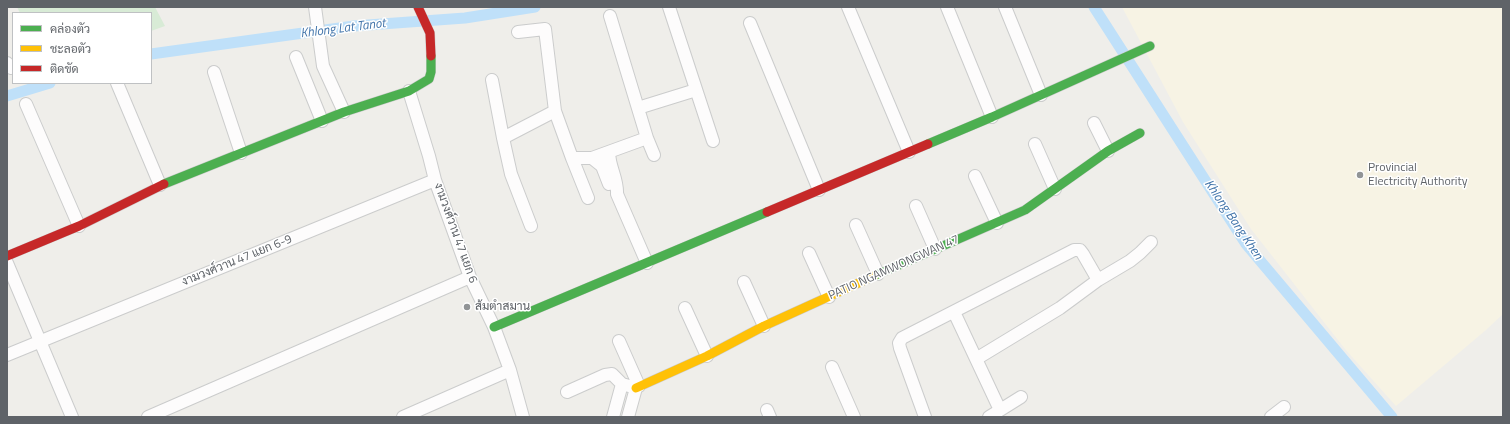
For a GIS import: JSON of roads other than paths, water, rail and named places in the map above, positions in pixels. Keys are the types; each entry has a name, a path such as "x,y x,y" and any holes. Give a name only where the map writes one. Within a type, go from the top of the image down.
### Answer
{"street":[{"path":"315,7 323,66 344,112"},
{"path":"7,256 79,226 160,185 344,112 409,91 429,79 432,72 430,33 418,7"},
{"path":"670,7 713,141"},
{"path":"848,7 909,152"},
{"path":"947,7 992,117"},
{"path":"1005,7 1041,95"},
{"path":"610,16 647,138 654,155"},
{"path":"750,23 819,190"},
{"path":"518,32 545,29 555,111 588,198"},
{"path":"494,327 992,117 1150,46"},
{"path":"296,57 322,121"},
{"path":"214,72 241,153"},
{"path":"492,80 511,174 531,226"},
{"path":"117,84 160,185"},
{"path":"638,108 696,90"},
{"name":"งามวงศ์วาน 47 แยก 6","path":"409,91 435,180 470,277 494,327 510,370 523,417"},
{"path":"26,104 79,226"},
{"path":"503,138 555,111"},
{"path":"1094,123 1108,151"},
{"name":"PATIO NGAMWONGWAN 47","path":"638,387 707,356 764,326 878,274 1025,210 1108,151 1140,133"},
{"path":"572,158 592,158 647,138"},
{"path":"1035,144 1055,189"},
{"path":"609,152 609,162 618,185 617,194 647,263"},
{"path":"592,158 602,166 610,189 617,194"},
{"path":"975,176 996,223"},
{"name":"งามวงศ์วาน 47 แยก 6-9","path":"7,355 435,180"},
{"path":"916,206 935,249"},
{"path":"856,225 878,274"},
{"path":"976,359 1060,308 1098,280 1130,261 1151,242"},
{"path":"925,417 900,348 899,343 902,338 1074,250 1080,250 1098,280"},
{"path":"809,252 829,297"},
{"path":"7,263 72,417"},
{"path":"148,417 470,277"},
{"path":"744,282 764,326"},
{"path":"685,308 707,356"},
{"path":"954,312 1000,410"},
{"path":"619,341 638,387 628,417"},
{"path":"832,367 854,417"},
{"path":"403,417 510,370"},
{"path":"567,392 605,375 612,374 622,384 638,387"},
{"path":"613,417 622,384"},
{"path":"989,417 1021,397"},
{"path":"1270,417 1284,407"}],"waterway":[{"name":"Khlong Lat Tanot","path":"152,54 354,26 465,18 535,7"},
{"name":"Khlong Bang Khen","path":"1094,7 1246,244 1392,417"},
{"name":"Khlong Lat Tanot","path":"7,96 47,84"}],"place":[{"name":"Provincial Electricity Authority","path":"1360,175"},
{"name":"ส้มตำสมาน","path":"467,307"}]}
